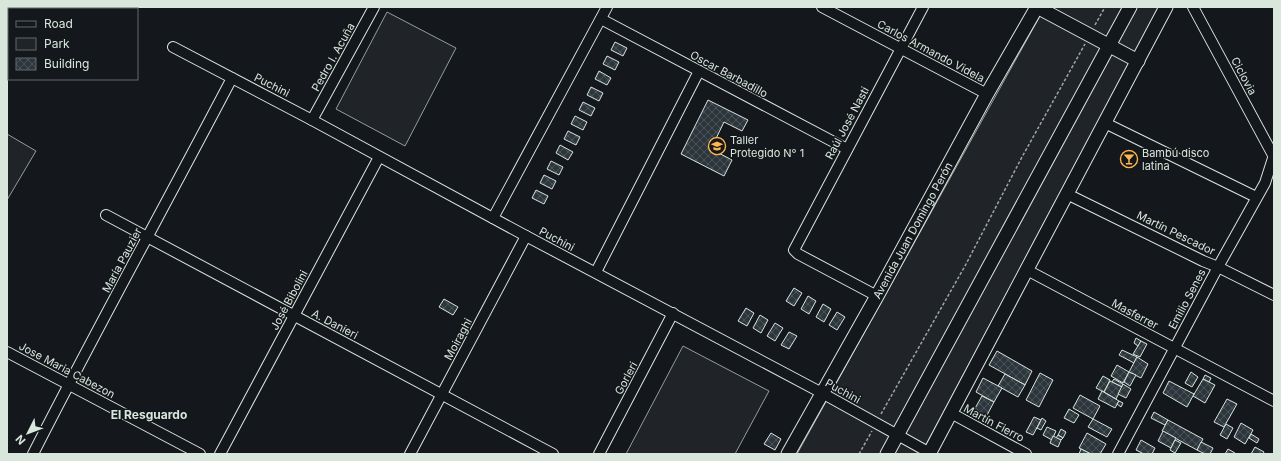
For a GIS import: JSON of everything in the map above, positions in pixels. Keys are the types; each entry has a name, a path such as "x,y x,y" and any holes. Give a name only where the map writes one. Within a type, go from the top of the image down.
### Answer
{"main road":[{"path":"1037,7 1138,61"},
{"name":"Avenida Juan Domingo Perón","path":"788,454 877,296 987,94 1037,7"},
{"path":"887,454 1130,7"},
{"path":"929,453 1166,7"}],"street":[{"name":"Pedro I. Acuña","path":"312,120 374,7"},
{"path":"493,218 607,7"},
{"name":"Carlos Armando Videla","path":"822,7 987,94"},
{"name":"Raúl José Nasti","path":"877,296 798,254 794,250 923,7"},
{"name":"Ciclovia","path":"1193,7 1274,156"},
{"name":"Oscar Barbadillo","path":"601,19 847,149"},
{"name":"Puchini","path":"173,47 822,393 929,453"},
{"path":"596,272 699,71"},
{"name":"María Pauzier","path":"33,454 68,384 149,237 232,78"},
{"path":"1105,123 1256,198"},
{"name":"Emilio Senes","path":"1118,454 1256,198 1270,184 1274,156"},
{"name":"José Bibolini","path":"220,454 379,157"},
{"name":"Martín Pescador","path":"1067,194 1274,295"},
{"name":"A. Danieri","path":"106,215 553,454"},
{"name":"Moiraghi","path":"410,454 526,236"},
{"name":"Masferrer","path":"1027,270 1274,401"},
{"name":"Gorleri","path":"599,454 673,313"},
{"name":"Jose Maria Cabezon","path":"7,352 200,454"},
{"name":"Martín Fierro","path":"951,413 1026,454"}],"path":[{"path":"859,454 965,266 1022,157 1106,7"}],"green space":[{"path":"1045,7 1159,7 921,454 797,454"},
{"path":"387,12 456,48 405,146 336,109"},
{"path":"7,134 36,151 7,200"},
{"path":"683,346 769,391 735,454 626,454"}],"building":[{"path":"615,42 627,48 623,56 611,50"},
{"path":"607,56 619,62 615,70 603,64"},
{"path":"599,71 611,78 607,85 595,79"},
{"path":"591,87 603,93 599,101 587,95"},
{"path":"708,100 748,120 742,131 724,122 711,149 732,160 724,176 681,154"},
{"path":"583,102 595,108 591,116 579,110"},
{"path":"575,116 587,122 583,130 571,124"},
{"path":"568,131 580,137 576,145 564,139"},
{"path":"560,145 573,152 568,160 556,153"},
{"path":"551,161 563,167 559,175 547,169"},
{"path":"544,175 556,181 552,189 540,183"},
{"path":"536,190 548,196 544,204 532,198"},
{"path":"794,288 802,293 794,306 786,301"},
{"path":"808,296 816,301 809,314 801,309"},
{"path":"444,299 458,307 453,315 439,307"},
{"path":"823,304 831,309 824,322 816,317"},
{"path":"746,308 754,313 747,326 738,321"},
{"path":"837,312 845,317 837,330 829,325"},
{"path":"760,315 768,320 761,333 753,328"},
{"path":"775,323 783,328 775,341 767,336"},
{"path":"789,332 797,336 789,349 781,345"},
{"path":"1136,338 1141,341 1138,346 1134,343"},
{"path":"1141,341 1147,344 1140,357 1133,354"},
{"path":"1122,350 1137,357 1134,363 1119,355"},
{"path":"997,351 1032,371 1025,385 989,365"},
{"path":"1137,357 1148,364 1141,378 1129,372"},
{"path":"1117,365 1129,372 1123,383 1111,376"},
{"path":"1129,372 1136,375 1130,386 1124,382"},
{"path":"1191,372 1198,377 1192,387 1185,383"},
{"path":"1040,373 1053,380 1039,407 1026,400"},
{"path":"1005,374 1025,385 1018,397 998,386"},
{"path":"1205,375 1211,378 1209,382 1203,379"},
{"path":"1103,376 1110,380 1104,392 1096,388"},
{"path":"983,378 1002,388 994,402 976,392"},
{"path":"1114,379 1123,384 1122,387 1112,382"},
{"path":"1203,379 1215,385 1205,403 1193,396"},
{"path":"1110,381 1122,387 1116,399 1104,392"},
{"path":"1169,381 1194,394 1187,407 1163,393"},
{"path":"1123,384 1131,389 1126,398 1118,394"},
{"path":"1102,391 1119,401 1115,408 1098,399"},
{"path":"1080,395 1100,406 1093,419 1073,408"},
{"path":"982,396 994,402 986,417 974,410"},
{"path":"1227,399 1237,404 1224,427 1214,422"},
{"path":"1119,401 1123,403 1121,407 1117,404"},
{"path":"1069,409 1079,415 1074,423 1064,418"},
{"path":"1154,412 1168,420 1165,425 1151,418"},
{"path":"1034,417 1041,420 1033,435 1026,432"},
{"path":"1042,418 1046,421 1041,430 1037,428"},
{"path":"1093,419 1112,429 1107,437 1088,427"},
{"path":"1168,420 1203,439 1197,450 1162,431"},
{"path":"1241,423 1253,430 1245,444 1234,437"},
{"path":"1226,424 1233,428 1227,439 1220,435"},
{"path":"1047,427 1056,431 1052,440 1043,435"},
{"path":"1061,429 1066,432 1063,438 1058,435"},
{"path":"1163,431 1176,438 1171,448 1158,441"},
{"path":"771,433 781,439 775,450 764,444"},
{"path":"1087,433 1106,444 1100,454 1091,454 1079,448"},
{"path":"1251,434 1259,439 1257,443 1249,438"},
{"path":"1058,435 1063,438 1061,440 1056,438"},
{"path":"1053,436 1061,440 1058,447 1050,443"},
{"path":"1141,440 1155,448 1152,454 1144,454 1136,450"},
{"path":"1175,440 1181,443 1175,453 1170,450"},
{"path":"1201,442 1213,448 1210,454 1205,454 1197,450"},
{"path":"1255,447 1264,452 1263,454 1251,454"},
{"path":"1081,449 1091,454 1079,454"},
{"path":"1228,449 1235,453 1225,454"}],"place":[{"name":"Taller Protegido N° 1","path":"717,146"},
{"name":"Bambú disco latina","path":"1129,159"}],"district":[{"name":"El Resguardo","path":"149,414"}]}
